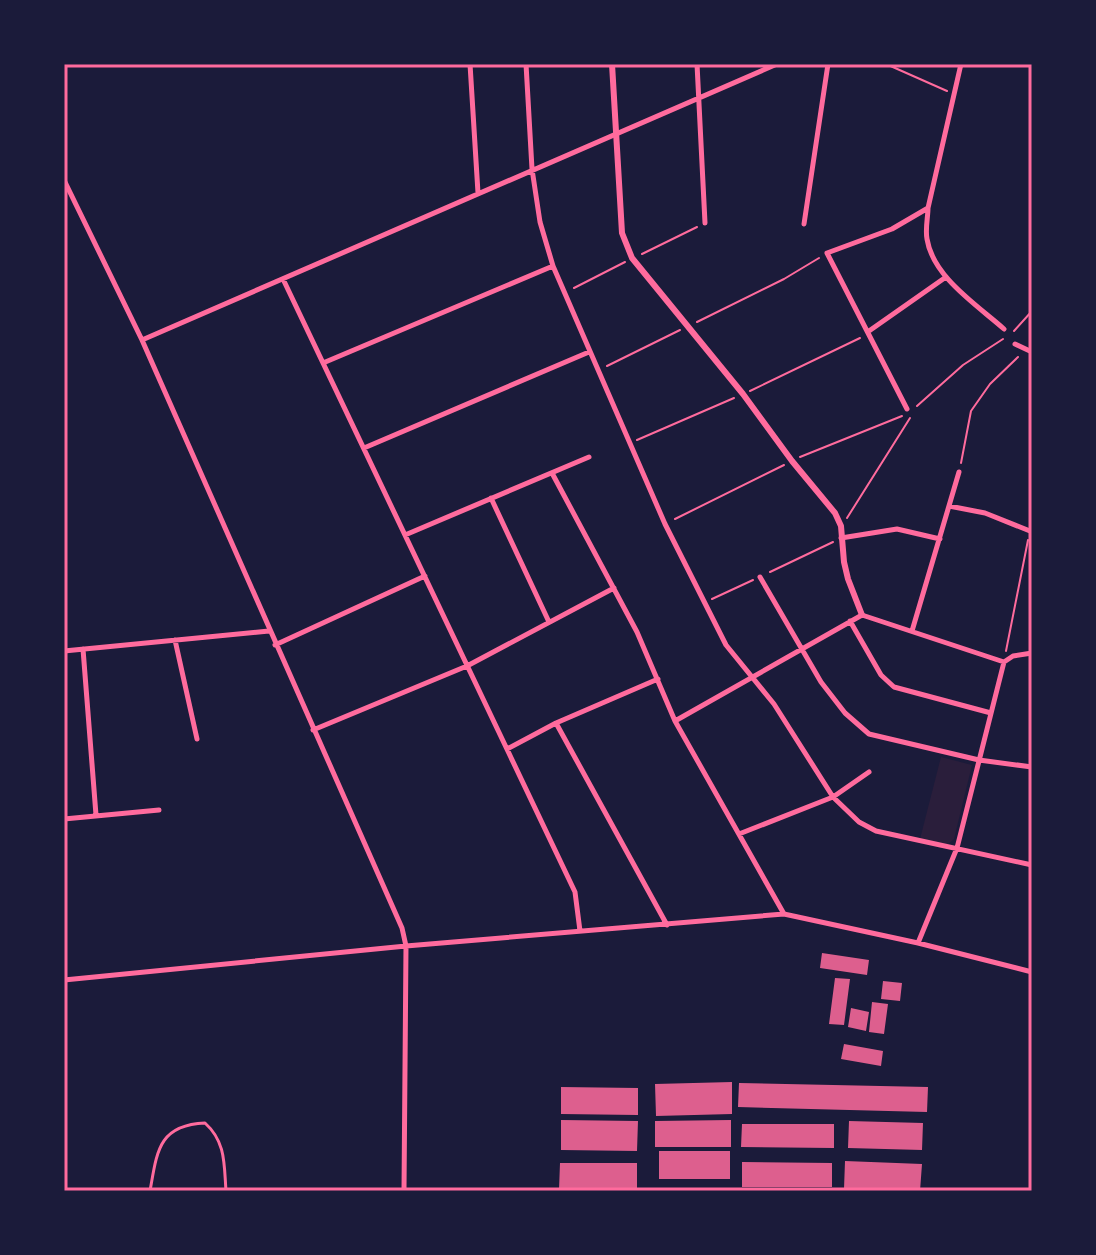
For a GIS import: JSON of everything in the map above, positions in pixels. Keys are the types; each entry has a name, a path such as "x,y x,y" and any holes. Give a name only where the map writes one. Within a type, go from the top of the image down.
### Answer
{"street":[{"path":"470,64 478,193"},
{"path":"526,64 532,169 540,222 553,266 628,444 726,645 774,704 833,797 859,822 876,831 1032,865"},
{"path":"612,64 625,245 632,258 835,513 841,526 848,579 862,615"},
{"path":"697,64 705,223"},
{"path":"142,340 777,64"},
{"path":"804,224 828,64"},
{"path":"961,64 928,208 926,237 933,258 946,277 1004,329"},
{"path":"64,180 142,340 402,928 406,946 404,1191"},
{"path":"907,409 827,253 892,229 928,208"},
{"path":"323,363 553,266"},
{"path":"869,331 946,277"},
{"path":"283,279 575,892 580,931"},
{"path":"1015,344 1029,351"},
{"path":"364,448 589,352"},
{"path":"405,535 589,457"},
{"path":"912,631 959,472"},
{"path":"552,473 614,588 675,721 784,914"},
{"path":"491,498 549,622"},
{"path":"949,506 985,513 1030,531"},
{"path":"841,538 897,529 940,539"},
{"path":"275,645 425,576"},
{"path":"760,577 802,650 845,713 869,734 979,760 1032,767"},
{"path":"313,730 467,666 614,588"},
{"path":"675,721 862,615 1004,662"},
{"path":"850,621 881,675 894,687 991,713"},
{"path":"64,651 269,631"},
{"path":"175,640 197,739"},
{"path":"83,649 96,815"},
{"path":"918,943 957,848 1004,662 1013,656 1032,653"},
{"path":"507,749 556,723 658,679"},
{"path":"556,723 667,925"},
{"path":"739,834 833,797 869,772"},
{"path":"64,819 159,810"},
{"path":"64,980 406,946 784,914 1032,972"}],"lane":[{"path":"150,1191 158,1148 170,1132 188,1124 205,1123 218,1134 224,1150 226,1191"}],"path":[{"path":"886,64 953,94"},
{"path":"598,370 784,279 827,253"},
{"path":"841,526 919,401 963,365 1011,334 1032,311"},
{"path":"959,472 971,411 990,384 1029,351"},
{"path":"1004,662 1030,531"},
{"path":"704,603 841,538"}],"shaded area":[{"path":"941,757 972,765 954,839 947,845 920,839"}],"building":[{"path":"822,953 869,960 867,975 820,968"},
{"path":"835,978 850,979 844,1025 829,1024"},
{"path":"883,981 902,983 900,1001 881,999"},
{"path":"872,1002 888,1004 884,1034 869,1032"},
{"path":"851,1008 869,1012 866,1031 848,1027"},
{"path":"844,1044 883,1051 881,1066 841,1059"},
{"path":"732,1082 732,1114 656,1116 655,1084"},
{"path":"739,1083 928,1087 927,1112 738,1107"},
{"path":"561,1087 638,1088 638,1115 561,1114"},
{"path":"561,1120 638,1121 637,1151 561,1150"},
{"path":"731,1120 731,1147 655,1147 655,1121"},
{"path":"849,1121 923,1123 922,1150 848,1148"},
{"path":"742,1124 834,1124 834,1148 741,1147"},
{"path":"659,1151 730,1151 730,1179 659,1179"},
{"path":"845,1161 922,1164 920,1191 844,1189"},
{"path":"742,1162 832,1163 832,1187 742,1187"},
{"path":"560,1163 637,1163 637,1190 559,1190"}]}
